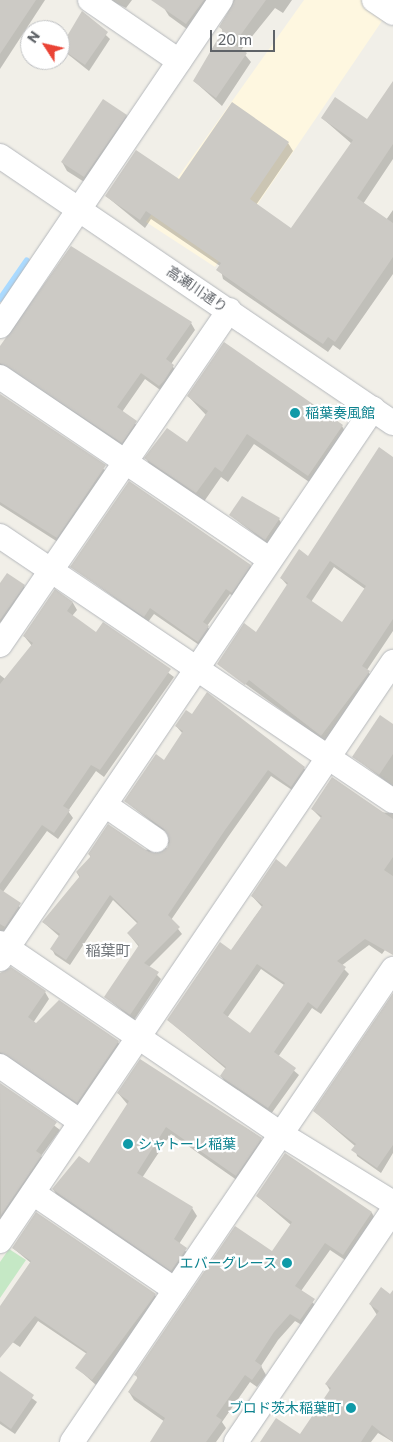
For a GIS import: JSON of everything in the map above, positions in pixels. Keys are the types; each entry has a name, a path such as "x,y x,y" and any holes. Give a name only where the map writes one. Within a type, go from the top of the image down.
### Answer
{"street":[{"path":"90,0 179,61"},
{"path":"0,326 221,0"},
{"path":"374,0 393,13"},
{"name":"高瀬川通り","path":"0,156 393,423"},
{"path":"0,646 229,310"},
{"path":"0,377 270,560"},
{"path":"373,409 105,804 2,950 281,1134 393,1203"},
{"path":"0,536 198,667 393,801"},
{"path":"0,1242 393,662"},
{"path":"105,804 156,840"},
{"path":"72,1442 393,969"},
{"path":"0,1066 81,1122"},
{"path":"33,1193 175,1290"},
{"path":"236,1442 393,1210"}],"shaded area":[{"path":"304,0 364,0 386,15 215,267 146,222"}],"green space":[{"path":"9,1249 26,1260 0,1298 0,1262"}],"building":[{"path":"0,0 36,0 23,20 20,20 20,24 0,54"},
{"path":"151,0 204,0 186,24"},
{"path":"235,0 266,0 234,44 247,53 216,98 193,81 223,30 219,27"},
{"path":"82,11 108,32 85,65 70,55 70,31"},
{"path":"393,81 393,144 357,198 393,223 393,257 335,342 328,337 323,344 300,329 216,270 221,263 146,211 140,220 105,196 136,150 179,179 232,102 289,142 250,199 291,228 353,140 321,118 335,97 367,119"},
{"path":"103,99 127,115 84,177 61,162"},
{"path":"71,246 192,322 166,359 174,365 164,381 159,386 141,373 117,407 137,421 122,443 0,363 0,346"},
{"path":"224,342 343,425 308,476 247,434 222,472 215,467 196,493 144,458 167,428 187,442 208,411 187,396"},
{"path":"0,394 106,465 57,538 0,502"},
{"path":"379,447 393,457 393,619 362,666 370,671 321,736 249,680 245,685 217,664 244,623 256,632 288,583 280,578 299,549 308,556","holes":["330,561 366,586 342,622 306,597"]},
{"path":"129,481 251,565 232,593 226,589 203,622 209,626 198,642 150,608 144,617 70,567"},
{"path":"242,496 280,518 265,540 229,515"},
{"path":"7,573 25,585 0,620 0,583"},
{"path":"55,589 73,602 67,611 96,632 103,622 171,669 100,770 91,765 63,806 70,810 54,833 42,825 0,884 0,684 33,643 23,636"},
{"path":"207,692 305,767 291,787 268,770 225,830 168,915 180,927 144,963 159,972 130,1015 104,997 139,945 127,933 138,922 110,895 66,960 50,949 60,934 42,922 80,876 76,872 91,856 88,854 108,824 149,852 167,848 170,841 164,829 124,801 156,754 164,760 183,731 175,726 186,710 192,714"},
{"path":"380,715 393,724 393,754 379,775 352,757"},
{"path":"332,777 393,819 393,857 384,870 393,876 393,955 365,939 337,961 346,967 317,1009 308,1002 274,1052 296,1068 268,1108 220,1076 226,1067 167,1020 220,942 231,950 263,905 251,896 276,859 286,867 322,816 311,809","holes":["257,964 285,983 250,1033 223,1013"]},
{"path":"0,889 21,903 5,927 0,924"},
{"path":"11,967 46,991 28,1017 36,1023 59,1000 119,1041 77,1103 0,1052 0,973"},
{"path":"393,993 393,1145 377,1168 351,1150 356,1144 313,1111"},
{"path":"140,1059 262,1138 236,1176 166,1127 137,1173 193,1207 174,1239 187,1248 171,1271 52,1189 79,1156 89,1163 129,1101 117,1093"},
{"path":"0,1083 57,1122 36,1151 42,1155 1,1215"},
{"path":"285,1153 372,1212 343,1255 325,1243 295,1286 315,1299 300,1320 290,1314 274,1332 255,1361 262,1366 252,1380 245,1375 216,1416 222,1420 206,1442 150,1442 165,1418 128,1392 138,1377 134,1375 235,1226 272,1251 292,1222 256,1196"},
{"path":"36,1212 156,1294 92,1380 75,1368 87,1352 35,1316 0,1358 0,1306 31,1261 12,1248"},
{"path":"381,1287 390,1294 393,1290 393,1442 372,1425 361,1442 260,1442 276,1418 300,1434 331,1388 325,1384 379,1311 369,1304"},
{"path":"0,1371 34,1395 11,1429 0,1421"}],"waterway":[{"path":"0,299 27,260"}],"place":[{"name":"稲葉奏風館","path":"295,413"},
{"name":"シャトーレ稲葉","path":"128,1144"},
{"name":"エバーグレース","path":"287,1263"},
{"name":"ブロド茨木稲葉町","path":"351,1408"}],"district":[{"name":"稲葉町","path":"108,951"}]}
